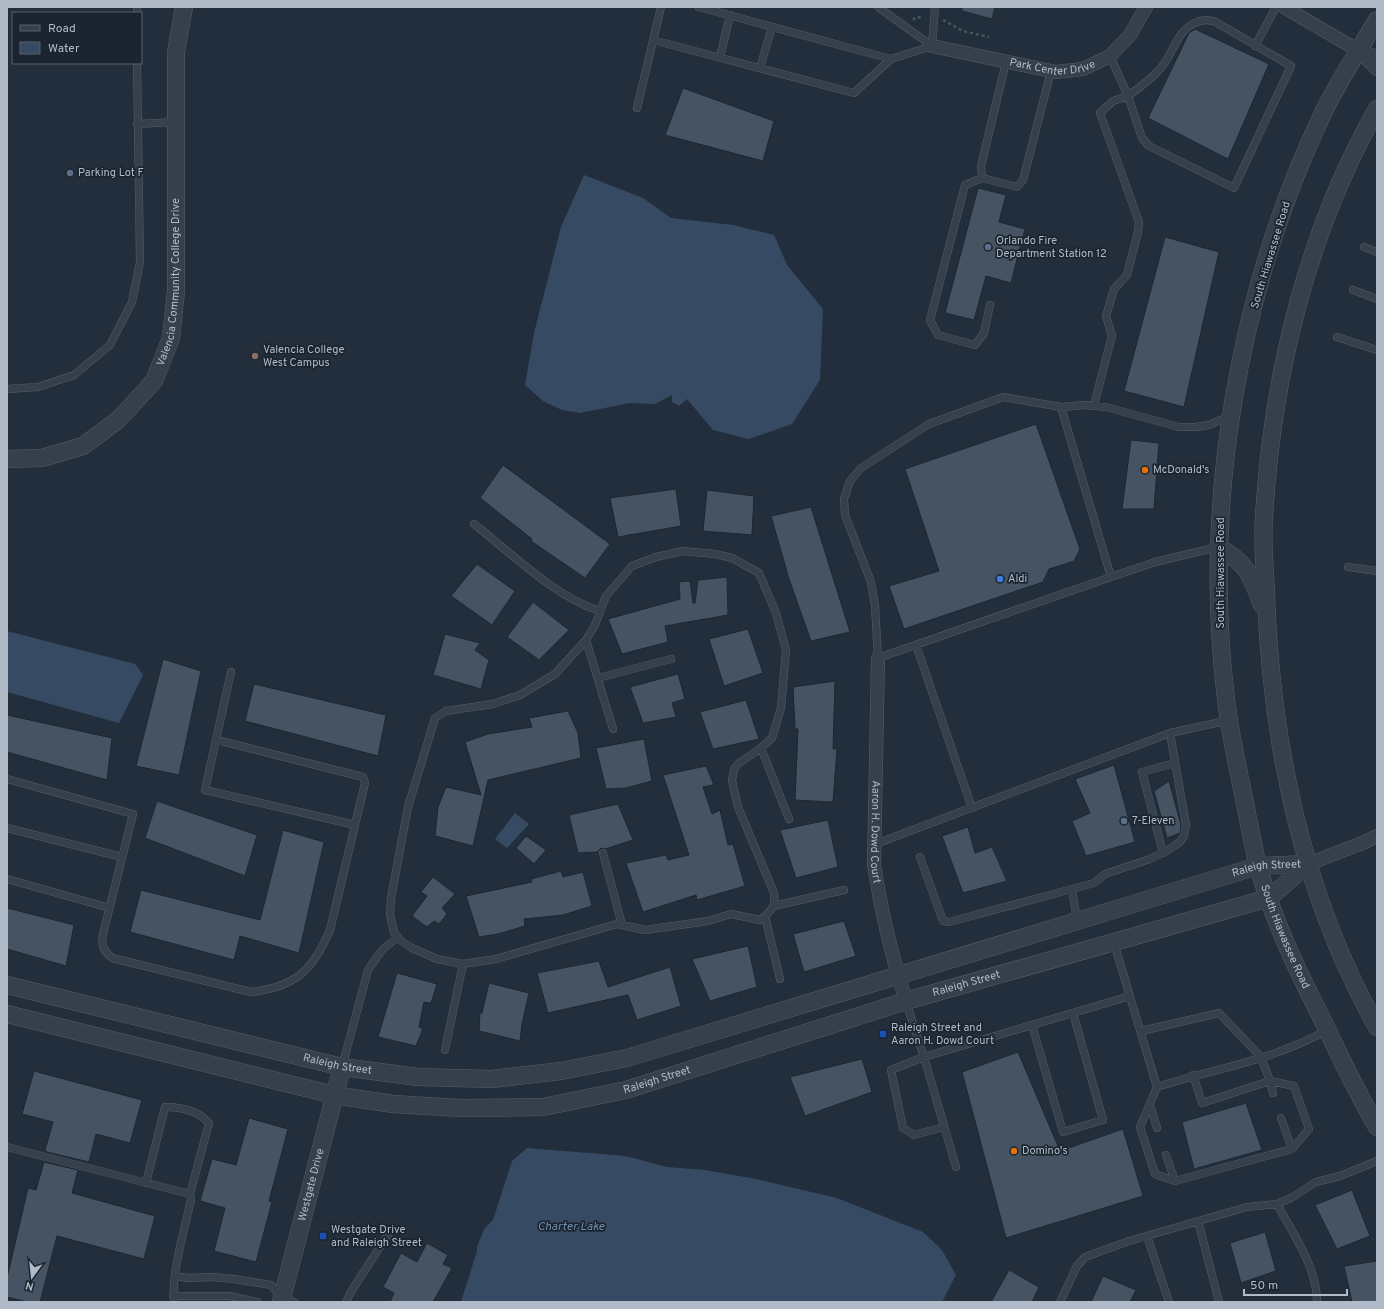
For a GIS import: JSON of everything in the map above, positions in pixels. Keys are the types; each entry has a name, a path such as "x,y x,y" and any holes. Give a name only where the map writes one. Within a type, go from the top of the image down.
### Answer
{"street":[{"name":"Valencia Community College Drive","path":"7,459 42,458 82,446 118,420 154,381 171,338 176,291 176,52 184,7"},
{"name":"Park Center Drive","path":"932,46 1051,71 1083,69 1110,56 1130,35 1146,7"},
{"path":"1284,7 1359,51 1377,57"},
{"name":"South Hiawassee Road","path":"1377,20 1325,110 1297,174 1277,229 1256,298 1230,416 1222,478 1218,547 1220,622 1226,701 1238,773 1258,866 1292,961 1356,1091 1377,1127"},
{"path":"1359,51 1377,69"},
{"path":"1377,109 1364,132 1332,203 1304,279 1285,358 1271,436 1264,520 1267,616 1274,706 1288,783 1308,864 1336,941 1366,1008 1377,1028"},
{"path":"1218,547 1236,557 1251,575 1267,616"},
{"name":"Aaron H. Dowd Court","path":"878,658 874,865 879,898 897,975 906,1002"},
{"path":"1308,864 1377,836"},
{"name":"Raleigh Street","path":"7,985 342,1067 418,1077 492,1079 561,1071 627,1058 1258,866 1308,864"},
{"name":"Raleigh Street","path":"7,1014 334,1095 393,1104 462,1108 543,1107 626,1090 906,1002 1269,898 1308,864"},
{"name":"Westgate Drive","path":"282,1301 342,1067"}],"lane":[{"path":"637,108 661,7"},
{"path":"700,7 891,58"},
{"path":"878,7 932,46"},
{"path":"932,46 935,7"},
{"path":"1255,46 1276,7"},
{"path":"720,57 730,15"},
{"path":"1094,405 1112,336 1106,316 1114,289 1127,275 1138,232 1139,222 1100,113 1113,101 1128,96 1147,82 1160,69 1186,27 1194,22 1205,20 1214,21 1291,66 1234,188 1149,146 1142,138 1128,96 1110,56"},
{"path":"760,68 772,26"},
{"path":"653,40 854,93 891,58 932,46"},
{"path":"982,178 981,166 1006,62"},
{"path":"7,389 38,387 74,375 110,345 132,302 140,262 137,64"},
{"path":"990,305 984,333 975,345 938,335 930,320 965,186 982,178 1017,187 1024,180 1051,71"},
{"path":"137,124 176,122"},
{"path":"1364,247 1377,252"},
{"path":"1353,290 1377,299"},
{"path":"1337,337 1377,350"},
{"path":"1218,547 1155,562 878,658 876,614 871,582 845,515 844,498 850,481 861,468 929,424 1003,397 1061,407 1094,405 1179,427 1196,428 1209,425 1230,416"},
{"path":"1061,407 1110,577"},
{"path":"474,524 554,588 588,608 600,611"},
{"path":"683,551 715,554 732,558 759,573 776,612 786,650 781,708 772,738 761,748 739,762 734,769 732,781 738,807 774,893 776,903 760,920 731,914 708,921 645,930 617,924 496,959 464,964 437,959 412,948 394,932 390,915 391,898 408,807 435,718 446,711 493,704 520,695 554,674 586,640 600,611 606,596 632,566 656,557 683,551"},
{"path":"1348,567 1377,571"},
{"path":"586,640 613,729"},
{"path":"916,646 972,808"},
{"path":"598,678 671,659"},
{"path":"231,672 205,790 355,825"},
{"path":"874,845 1170,733 1230,720"},
{"path":"920,857 943,921 949,922 1094,883 1105,874 1163,853 1180,842 1184,836 1186,825 1170,733"},
{"path":"7,778 133,814 102,944 103,951 112,958 251,992 267,990 284,984 308,970 321,952 330,930 365,783 362,777 217,740"},
{"path":"761,748 789,819"},
{"path":"1163,853 1142,772 1175,763"},
{"path":"7,828 122,857"},
{"path":"603,853 622,925"},
{"path":"7,879 110,908"},
{"path":"1072,889 1077,920"},
{"path":"774,906 844,890"},
{"path":"765,916 780,979"},
{"path":"342,1067 368,970 382,950 398,937"},
{"path":"1114,943 1157,1087 1140,1127 1155,1174 1175,1181 1292,1149 1309,1129 1294,1086 1270,1081 1202,1103 1193,1075"},
{"path":"445,1050 464,964"},
{"path":"944,1127 914,1135 903,1128 891,1070 924,1057 1130,996"},
{"path":"906,1002 924,1057 956,1167"},
{"path":"1032,1025 1063,1132 1103,1120 1073,1013"},
{"path":"1140,1031 1219,1013 1261,1057 1273,1093"},
{"path":"1157,1087 1193,1075 1261,1057 1296,1045 1327,1030"},
{"path":"1150,1105 1157,1128"},
{"path":"146,1183 165,1107 176,1107 202,1116 209,1123 190,1194 191,1200 175,1276 174,1299 230,1296 257,1302"},
{"path":"1282,1118 1292,1149"},
{"path":"7,1147 190,1194"},
{"path":"1166,1155 1175,1181"},
{"path":"1060,1302 1077,1266 1085,1257 1147,1236 1248,1207 1277,1204 1291,1198 1316,1182 1340,1176 1377,1161"},
{"path":"1277,1204 1308,1263 1317,1288 1317,1302"},
{"path":"1198,1221 1219,1302"},
{"path":"346,1302 389,1233"},
{"path":"1147,1236 1169,1302"},
{"path":"175,1276 188,1278 212,1277 234,1279 271,1285 282,1301"}],"path":[{"path":"941,18 963,31 989,37"}],"water":[{"path":"584,175 643,198 671,218 733,225 774,235 787,265 823,309 820,380 792,424 749,439 713,430 687,399 679,406 672,402 672,395 655,404 630,403 580,413 562,410 543,401 525,385 534,333 561,227"},
{"path":"7,631 135,664 143,675 119,723 7,692"},
{"path":"515,813 529,824 507,848 495,839"},
{"name":"Charter Lake","path":"527,1148 626,1156 667,1167 705,1170 756,1179 837,1198 923,1232 942,1250 956,1275 942,1302 461,1302 477,1247 484,1229 493,1220 512,1161"}],"building":[{"path":"962,7 995,7 992,19 962,11"},
{"path":"1195,29 1269,64 1228,159 1148,118 1189,33"},
{"path":"683,88 774,121 763,161 665,135"},
{"path":"978,188 1006,195 999,222 1025,229 1011,283 986,276 974,320 945,313"},
{"path":"1165,237 1219,252 1184,407 1124,391"},
{"path":"1036,424 1080,549 1074,561 1049,569 1043,582 904,629 889,586 939,571 905,469"},
{"path":"1131,440 1159,443 1154,509 1122,509"},
{"path":"503,465 610,544 585,578 531,541 532,539 480,498"},
{"path":"676,489 681,526 618,537 610,498"},
{"path":"707,490 754,496 752,535 703,531"},
{"path":"811,507 850,632 811,641 789,579 771,516"},
{"path":"477,564 515,591 492,625 451,596"},
{"path":"727,577 728,615 665,626 668,642 622,654 608,619 680,599 679,582 690,581 693,603 695,603 698,580"},
{"path":"533,602 569,630 539,660 507,637"},
{"path":"748,629 763,673 724,686 709,639"},
{"path":"445,634 480,643 475,650 489,660 481,689 433,675"},
{"path":"163,659 201,671 179,775 136,766"},
{"path":"678,674 685,699 672,703 676,717 643,723 630,687"},
{"path":"835,681 833,749 837,749 833,802 795,800 798,729 795,729 793,687"},
{"path":"254,684 386,715 378,756 245,721"},
{"path":"746,700 759,739 713,749 700,712"},
{"path":"568,711 578,733 581,758 488,780 473,846 435,836 438,807 446,787 481,795 465,742 488,734 532,727 529,718"},
{"path":"7,715 112,738 107,780 7,752"},
{"path":"644,739 652,781 626,788 606,789 596,748"},
{"path":"1114,765 1135,842 1086,856 1072,821 1090,813 1075,779"},
{"path":"706,766 714,785 703,787 712,814 720,810 728,845 733,844 745,886 697,900 696,895 643,912 626,863 666,855 668,860 689,855 663,775"},
{"path":"1169,781 1181,825 1180,833 1167,838 1154,791"},
{"path":"157,801 257,835 245,876 145,838"},
{"path":"618,804 633,840 605,849 601,848 597,852 578,853 569,815"},
{"path":"828,820 838,867 796,878 780,830"},
{"path":"968,827 975,853 992,847 1007,881 963,893 942,836"},
{"path":"283,830 324,842 299,953 240,936 234,960 130,932 141,890 260,920"},
{"path":"526,836 546,850 534,864 516,848"},
{"path":"561,871 563,877 583,872 592,906 563,915 524,919 525,926 498,934 479,937 466,896 532,882 531,879"},
{"path":"433,877 455,894 442,908 447,914 439,924 434,921 427,927 412,916 427,896 421,892"},
{"path":"7,908 74,925 66,966 7,949"},
{"path":"844,921 856,956 804,972 793,934"},
{"path":"748,946 757,987 710,1001 692,959"},
{"path":"599,961 608,987 670,967 681,1006 637,1020 628,995 548,1013 537,973"},
{"path":"397,973 437,984 431,1003 424,1002 419,1027 423,1029 416,1046 378,1037"},
{"path":"489,983 529,993 520,1041 479,1031 480,1013 482,1013"},
{"path":"1018,1052 1060,1151 1123,1129 1143,1196 1006,1238 962,1072"},
{"path":"862,1059 872,1092 805,1116 790,1077"},
{"path":"34,1071 142,1100 130,1143 96,1134 89,1162 47,1152 45,1150 53,1122 22,1114"},
{"path":"1246,1103 1262,1150 1194,1169 1182,1122"},
{"path":"249,1118 288,1129 269,1201 272,1202 256,1262 214,1251 225,1208 200,1201 212,1159 236,1165"},
{"path":"44,1162 78,1170 72,1193 155,1216 144,1259 57,1236 40,1302 27,1302 7,1297 7,1278 28,1188 36,1190"},
{"path":"1352,1190 1370,1236 1337,1249 1315,1205"},
{"path":"1265,1232 1276,1271 1241,1283 1230,1243"},
{"path":"427,1243 448,1255 443,1264 452,1268 433,1302 390,1302 394,1293 383,1287 401,1253 417,1262"},
{"path":"1377,1261 1377,1302 1352,1302 1344,1266"},
{"path":"1009,1270 1039,1287 1032,1302 991,1302"},
{"path":"1103,1276 1136,1290 1130,1302 1091,1302"}],"place":[{"name":"Parking Lot F","path":"70,173"},
{"name":"Orlando Fire Department Station 12","path":"988,247"},
{"name":"Valencia College West Campus","path":"255,356"},
{"name":"McDonald's","path":"1145,470"},
{"name":"Aldi","path":"1000,579"},
{"name":"7-Eleven","path":"1124,821"},
{"name":"Raleigh Street and Aaron H. Dowd Court","path":"883,1034"},
{"name":"Domino's","path":"1014,1151"},
{"name":"Westgate Drive and Raleigh Street","path":"323,1236"}]}
